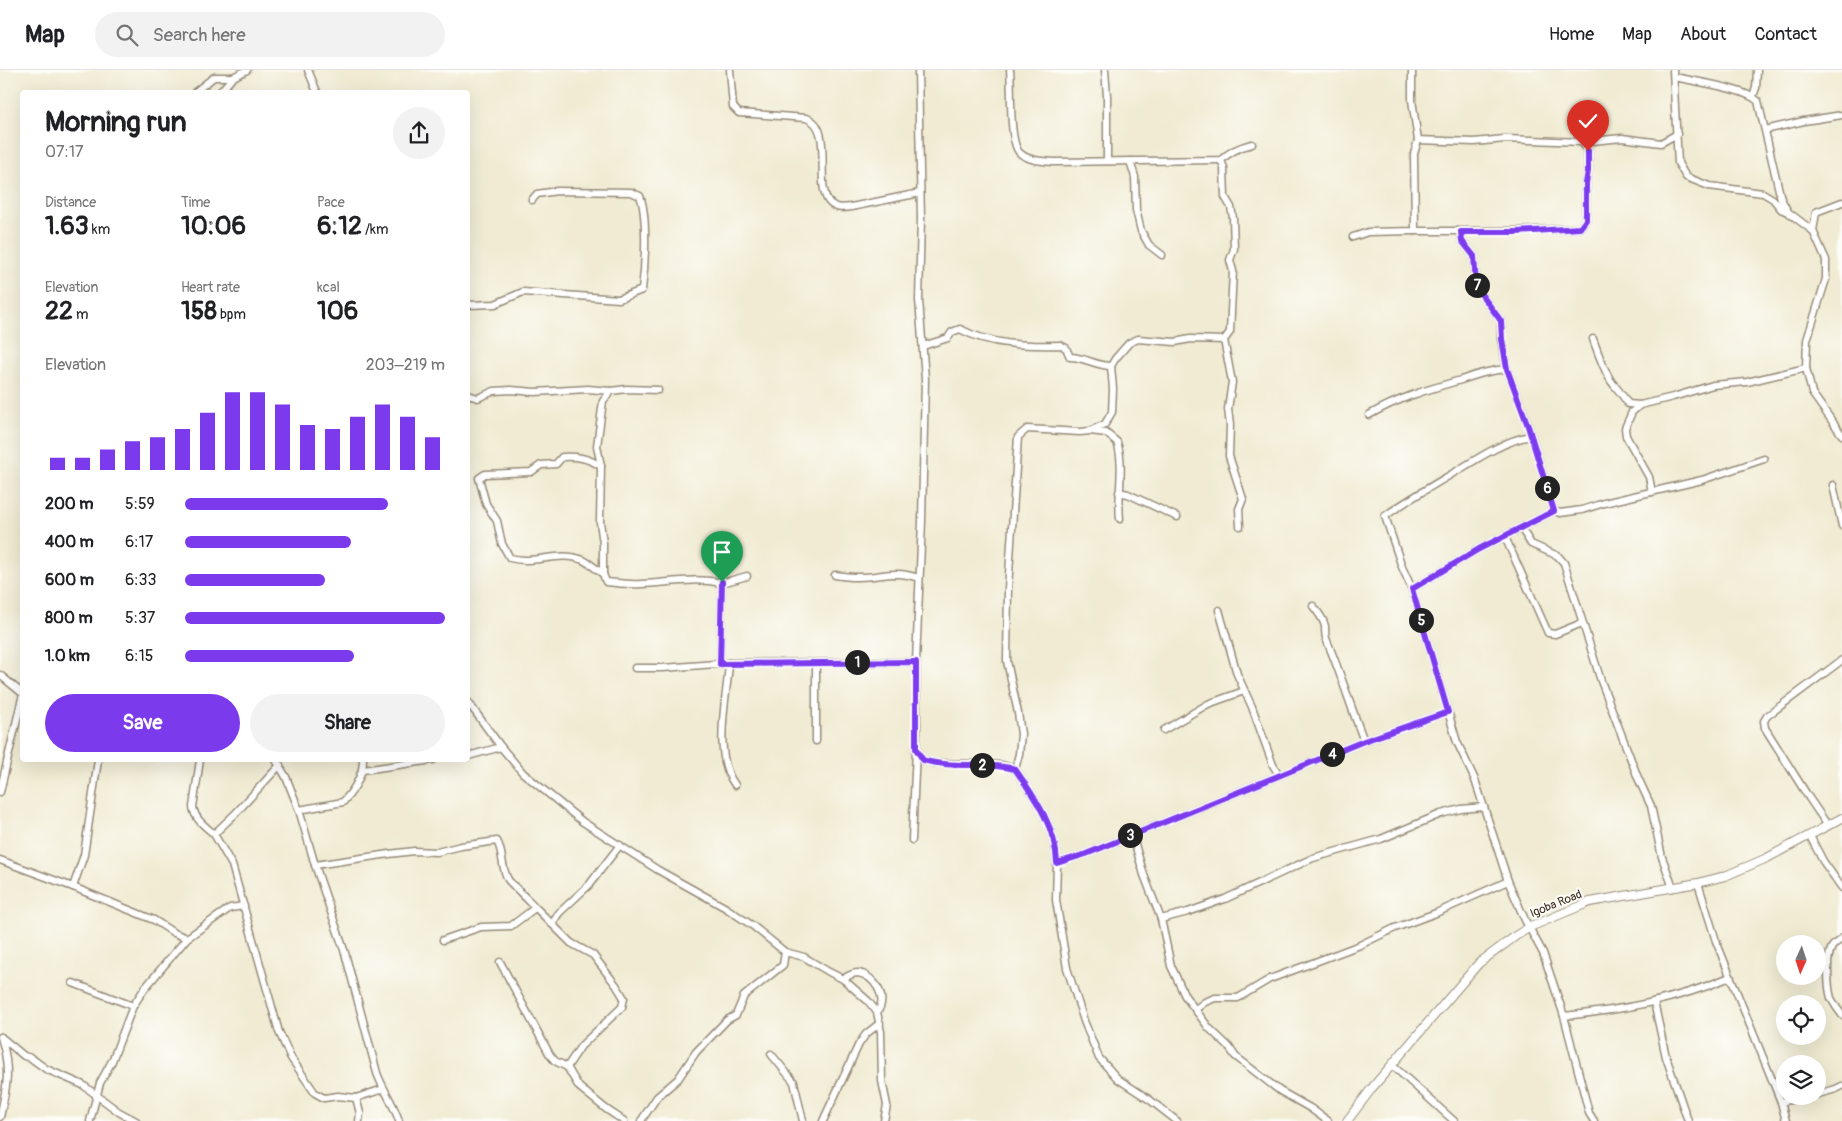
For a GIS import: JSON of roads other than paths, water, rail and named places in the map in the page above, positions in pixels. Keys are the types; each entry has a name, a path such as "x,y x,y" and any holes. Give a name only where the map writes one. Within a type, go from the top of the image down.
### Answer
{"street":[{"path":"222,90 233,77 246,70"},
{"path":"308,70 316,90"},
{"path":"730,70 733,108 739,114 806,118 813,120 817,124 822,140 825,188 830,204 841,208 851,207 920,193"},
{"path":"912,840 925,379 919,300 918,70"},
{"path":"1010,70 1012,132 1015,149 1020,154 1035,160 1055,162 1221,160 1239,147 1252,144"},
{"path":"1105,70 1108,161"},
{"path":"1412,70 1412,100 1418,140 1414,154 1416,231"},
{"path":"1753,96 1756,88 1757,70"},
{"path":"1788,212 1781,199 1758,101 1753,96 1740,91 1674,74 1678,163 1686,177 1709,186 1763,194 1773,199 1781,209 1813,231 1826,260 1826,278 1808,340 1806,368 1812,393 1842,435"},
{"path":"198,90 214,77 233,77"},
{"path":"1765,130 1842,114"},
{"path":"1418,140 1474,142 1505,139 1582,142 1622,138 1661,143 1677,134"},
{"path":"1353,237 1368,232 1536,231 1580,228 1586,220 1586,183 1588,171 1588,151 1582,142"},
{"path":"1221,160 1224,168 1225,197 1231,207 1234,218 1234,249 1230,260 1233,271 1230,332 1224,340 1232,382 1228,409 1230,425 1229,456 1243,499 1239,509 1240,526"},
{"path":"1130,161 1135,177 1136,210 1141,230 1149,245 1162,255"},
{"path":"470,305 495,304 524,292 619,299 642,290 645,266 642,201 640,196 631,192 557,191 537,194 532,200"},
{"path":"1813,231 1816,212 1827,206 1842,202"},
{"path":"1461,232 1462,241 1474,256 1476,284 1501,321 1507,369 1528,426 1554,511"},
{"path":"923,346 948,338 952,332 960,328 974,336 993,341 1060,345 1066,348 1070,357 1082,357 1097,365 1111,366"},
{"path":"1090,431 1105,424 1112,412 1111,366 1129,343 1138,339 1175,342 1190,339 1224,340"},
{"path":"1593,339 1609,376 1628,404 1640,405 1713,385 1747,382 1806,368"},
{"path":"1369,416 1393,402 1442,384 1484,372 1507,369"},
{"path":"470,396 478,398 494,391 510,390 535,392 588,389 611,391 626,389 658,390"},
{"path":"611,391 603,401 597,446 601,466 600,522 603,543 603,574 606,582 640,584 704,579 722,582 747,576"},
{"path":"1640,405 1632,412 1625,428 1626,436 1649,477 1652,492"},
{"path":"1015,769 1019,754 1020,734 1008,661 1008,589 1018,436 1028,429 1106,433 1117,442 1122,466 1119,492 1120,519"},
{"path":"1530,436 1519,438 1477,458 1426,488 1385,516 1402,567 1412,589 1457,742 1475,780 1508,881 1525,920 1543,953 1564,1016 1589,1113 1594,1121"},
{"path":"601,466 590,459 578,456 562,458 556,464 541,465 531,472 485,474 479,478 486,504 496,521 502,544 510,558 522,561 564,556 584,561 603,574"},
{"path":"1412,589 1479,549 1554,511 1560,513 1582,510 1702,480 1764,459"},
{"path":"1833,485 1842,526"},
{"path":"1119,492 1128,494 1177,518"},
{"path":"1521,528 1531,544 1558,556 1564,563 1601,681 1625,745 1652,806 1662,857 1673,888"},
{"path":"1505,537 1521,576 1540,610 1548,633 1555,634 1582,623"},
{"path":"835,575 857,578 888,573 905,573 919,578"},
{"path":"720,664 722,582"},
{"path":"1313,606 1320,614 1324,624 1326,639 1333,653 1344,692 1364,741"},
{"path":"1219,610 1235,668 1252,707 1273,765 1279,775"},
{"path":"1828,826 1765,728 1764,721 1767,716 1842,660"},
{"path":"635,668 663,668 728,663 916,662"},
{"path":"728,663 723,711 723,743 725,767 735,785"},
{"path":"816,663 816,741"},
{"path":"0,675 20,691"},
{"path":"1164,730 1208,704 1244,691"},
{"path":"470,705 501,747 530,780 583,822 658,870 754,926 785,952 804,956 843,979 877,1012 880,1023 883,1058 882,1081 887,1105 884,1121"},
{"path":"0,792 20,707"},
{"path":"1057,863 1086,854 1364,741 1448,712"},
{"path":"470,755 501,747"},
{"path":"916,749 923,760 934,763 1002,765 1015,769 1038,802 1056,848 1056,900 1067,968 1099,1058 1118,1079 1177,1121"},
{"path":"74,887 84,856 98,762"},
{"path":"200,762 193,807 194,813 198,820 214,834 232,865 279,1032 291,1058 315,1093 324,1098 338,1096 356,1098 383,1089"},
{"path":"214,834 235,814 278,762 299,810 314,864 345,953 368,1042 383,1089 396,1111 399,1121"},
{"path":"299,810 342,802 358,782 364,762"},
{"path":"363,770 419,762"},
{"path":"1161,919 1188,912 1226,898 1313,858 1381,839 1441,814 1461,809 1484,807"},
{"name":"Igoba Road","path":"1347,1121 1392,1065 1479,964 1502,945 1530,927 1590,902 1673,888 1725,876 1810,836 1842,818"},
{"path":"1132,834 1144,875 1161,919 1172,966 1178,982 1196,1011 1235,1056 1280,1091 1328,1121"},
{"path":"1810,836 1823,861 1842,888"},
{"path":"314,864 414,851 437,852 460,846 497,841 500,847 504,874 571,943 593,955 624,998 622,1007 581,1046 567,1067"},
{"path":"552,924 559,913 589,885 620,844"},
{"path":"0,860 74,887 154,920 187,938"},
{"path":"1196,1011 1196,1008 1210,1000 1238,998 1270,980 1360,945 1508,881"},
{"path":"1698,883 1710,924 1776,1090"},
{"path":"90,1121 100,1083 112,1060 133,1006 187,938 230,908 244,906"},
{"path":"443,940 481,927 511,926 535,908"},
{"path":"1842,938 1834,944 1829,952 1828,971 1832,1000 1842,1015"},
{"path":"783,965 785,952"},
{"path":"640,1121 657,1098 678,1079 696,1052 727,1020 736,1014 744,996 783,965 799,956"},
{"path":"500,962 550,1055 556,1062 567,1067 579,1087 624,1121"},
{"path":"843,979 851,974 859,973 870,980 879,990 882,1000 881,1007 877,1012"},
{"path":"1564,1016 1610,1011 1654,1002 1694,992 1730,977"},
{"path":"73,983 133,1006"},
{"path":"1654,1002 1666,1057 1688,1121"},
{"path":"823,1121 859,1044 866,1034 880,1023"},
{"path":"0,1036 24,1056 31,1058 46,1069 82,1085 136,1121"},
{"path":"0,1036 7,1055 8,1070 0,1117"},
{"path":"771,1054 794,1082 803,1121"},
{"path":"1392,1065 1454,1121"},
{"path":"1826,1092 1836,1090 1842,1086"},
{"path":"356,1098 360,1113 359,1121"},
{"path":"1782,1105 1786,1121"}]}
